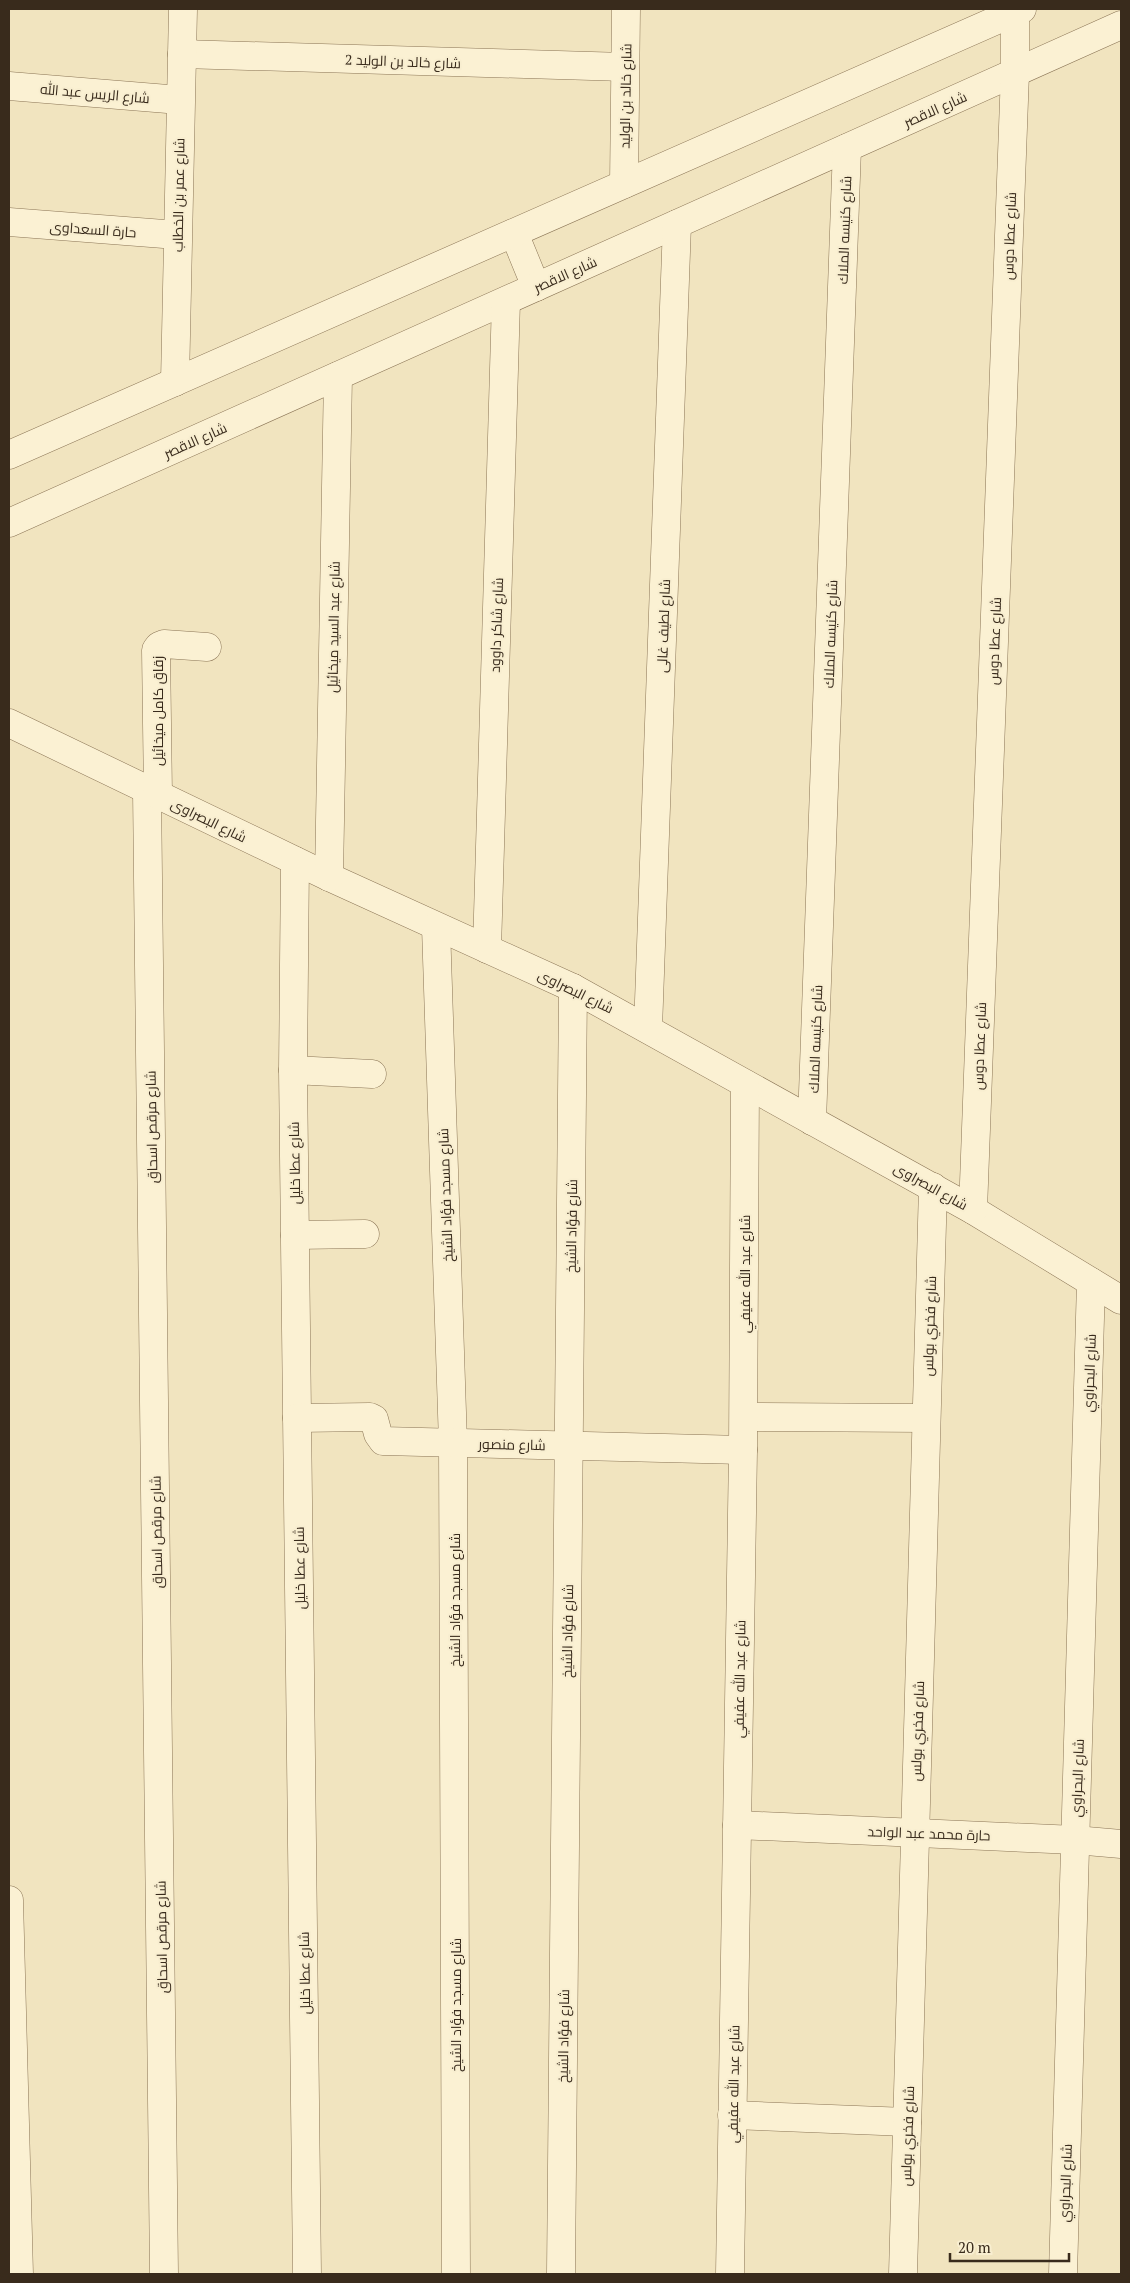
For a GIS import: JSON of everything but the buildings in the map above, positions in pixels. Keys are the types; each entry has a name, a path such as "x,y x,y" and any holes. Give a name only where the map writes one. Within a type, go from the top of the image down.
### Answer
{"street":[{"name":"شارع عمر بن الخطاب","path":"175,382 183,9"},
{"name":"شارع خالد بن الوليد","path":"624,184 626,9"},
{"name":"شارع عطا دوس","path":"973,1210 1018,10"},
{"path":"9,455 1018,10"},
{"name":"شارع الاقصر","path":"9,523 1121,25"},
{"name":"شارع خالد بن الوليد 2","path":"182,54 625,67"},
{"name":"شارع الريس عبد الله","path":"9,86 180,100"},
{"name":"شارع كنيسه الملاك","path":"812,1121 848,148"},
{"name":"حارة السعداوى","path":"9,222 177,235"},
{"name":"شارع لطيف غالى","path":"648,1029 677,224"},
{"path":"514,233 536,288"},
{"name":"شارع شاكر داوود","path":"487,950 506,301"},
{"name":"شارع عبد السيد ميخائيل","path":"329,877 338,376"},
{"name":"زقاق كامل ميخائيل","path":"153,793 156,650 164,644 207,647"},
{"name":"شارع البصراوى","path":"9,723 329,877 573,988 933,1187 1121,1300"},
{"name":"شارع مرقص اسحاق","path":"153,793 164,2274"},
{"name":"شارع عطا خليل","path":"295,861 293,1070 308,2274"},
{"name":"شارع مسجد فؤاد الشيخ","path":"436,926 453,1443 456,2274"},
{"name":"شارع فؤاد الشيخ","path":"561,2274 573,988"},
{"path":"293,1070 372,1074"},
{"name":"شارع عبد الله عفيفي","path":"730,2274 744,1417 746,1084"},
{"name":"شارع فخري بولس","path":"903,2274 933,1187"},
{"path":"295,1235 365,1234"},
{"name":"شارع البحراوي","path":"1063,2274 1092,1282"},
{"name":"شارع منصور","path":"297,1418 370,1417 374,1419 378,1434 384,1441 743,1450"},
{"path":"744,1417 926,1418"},
{"name":"حارة محمد عبد الواحد","path":"737,1825 1075,1840 1121,1844"},
{"path":"9,1900 12,2172 19,2274"},
{"path":"732,2115 907,2122"}]}
